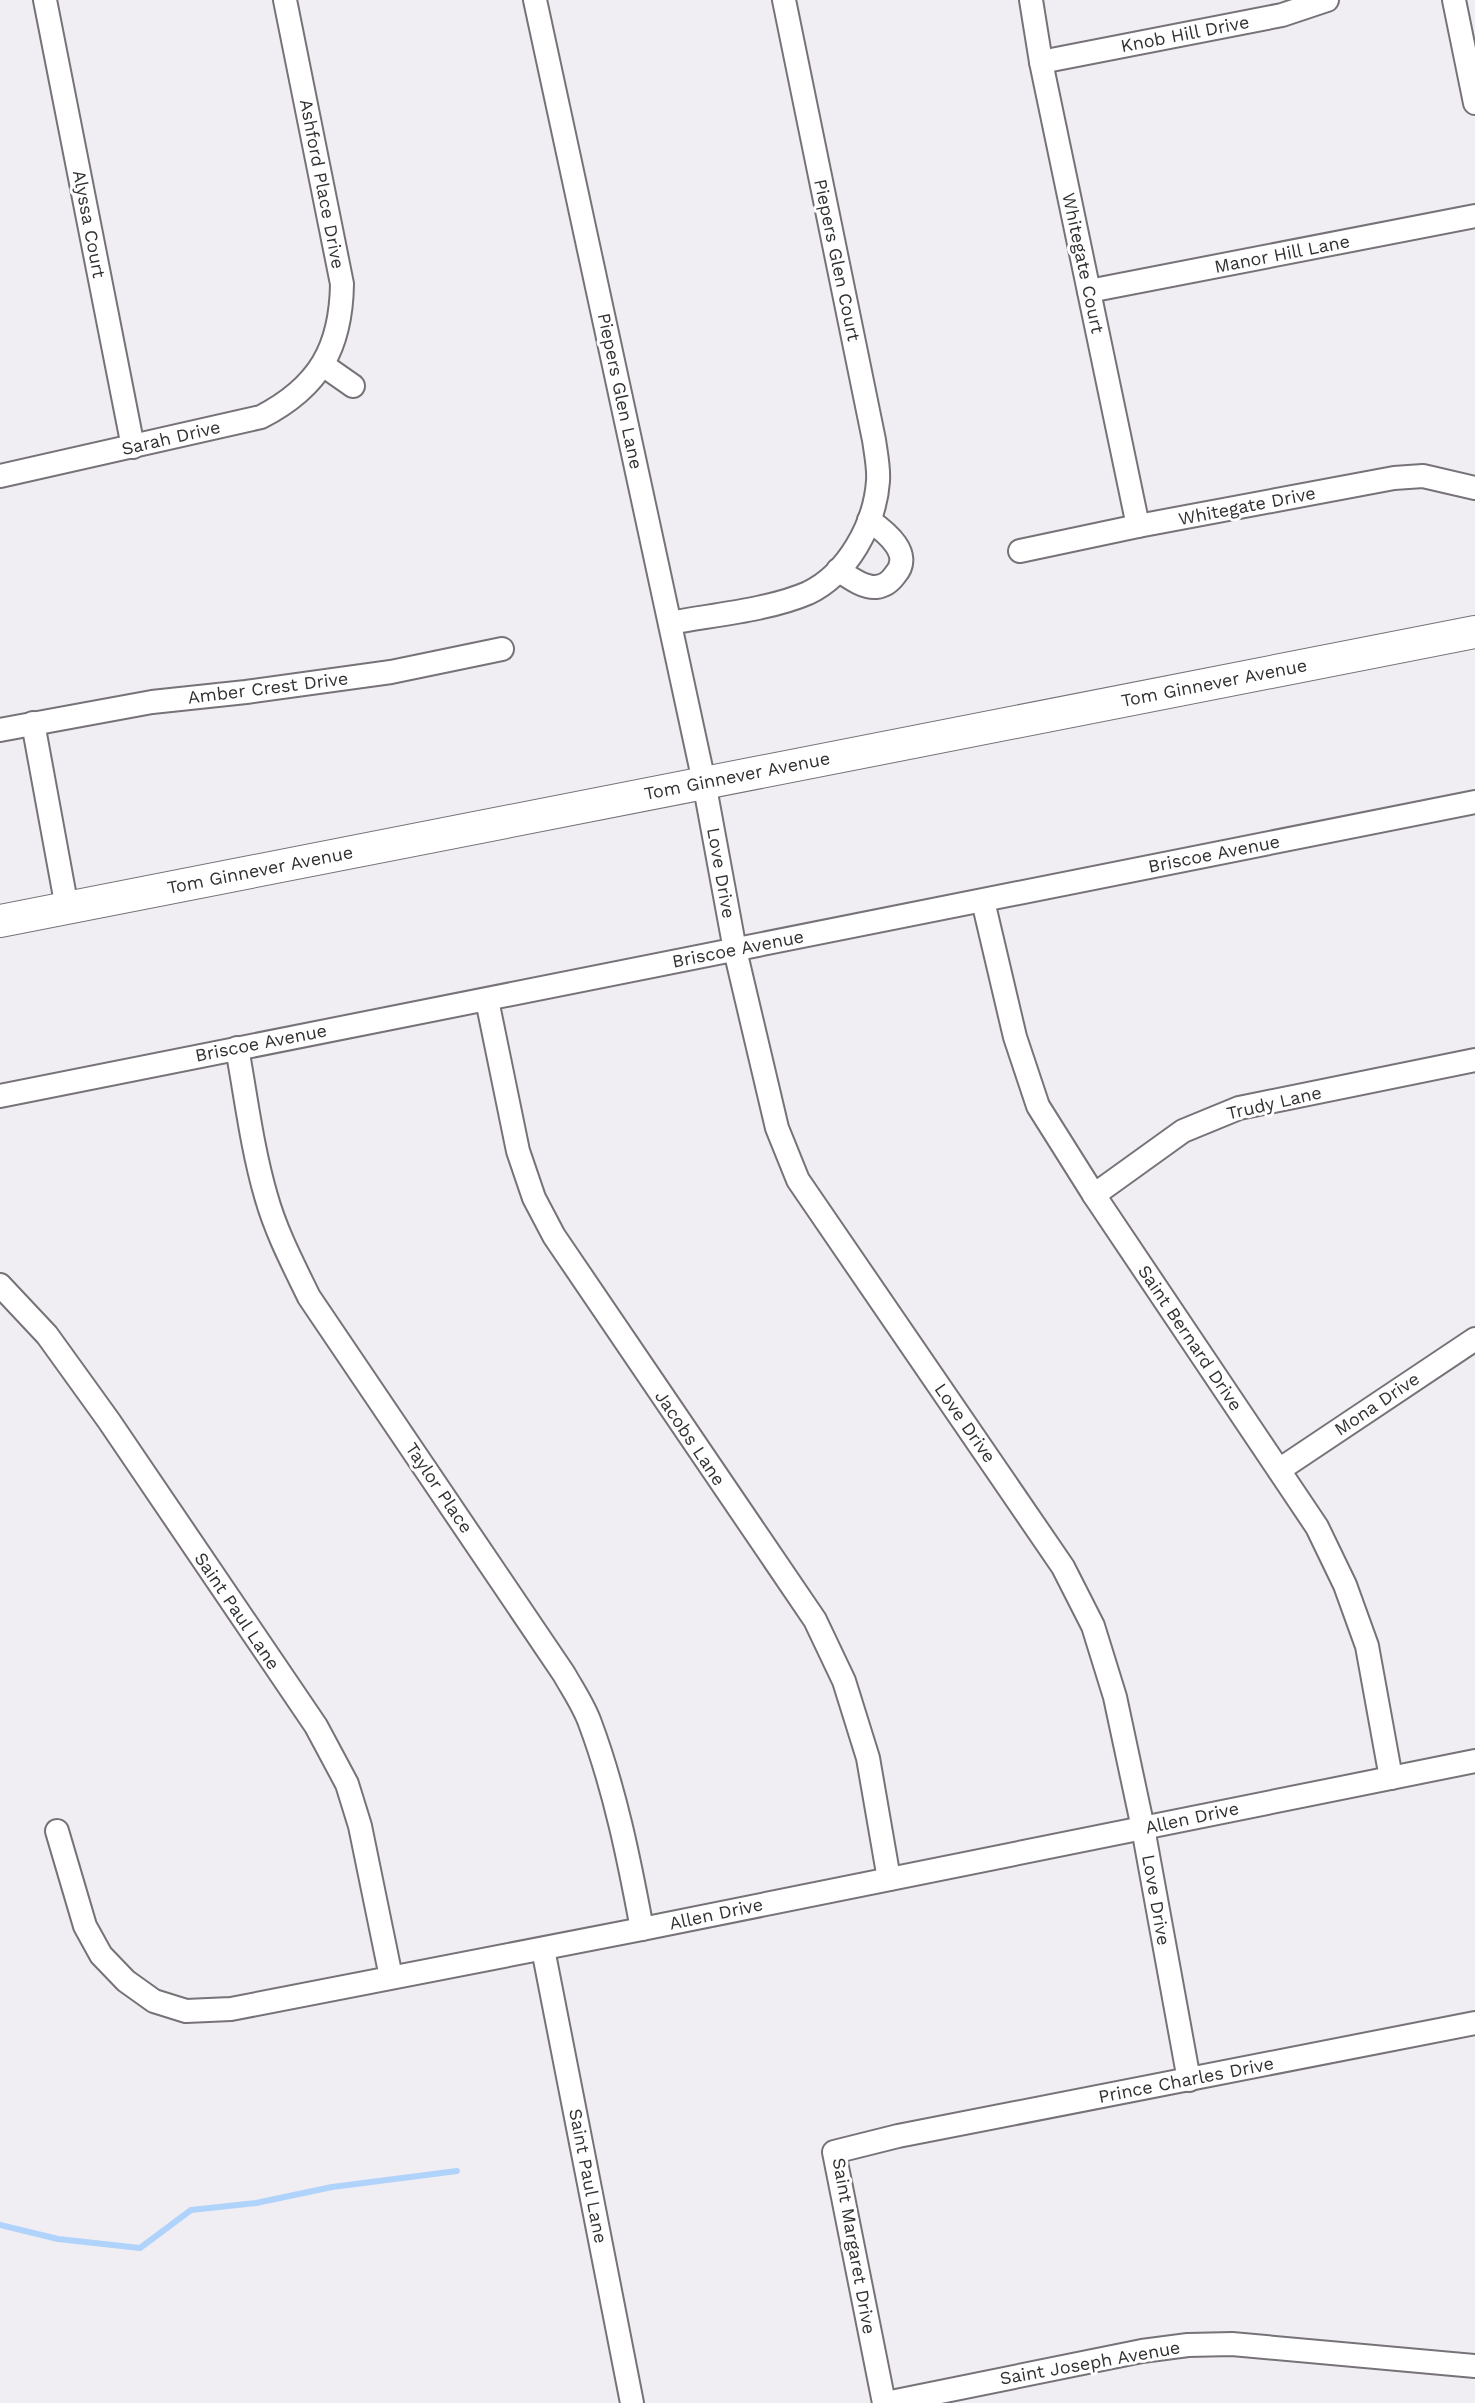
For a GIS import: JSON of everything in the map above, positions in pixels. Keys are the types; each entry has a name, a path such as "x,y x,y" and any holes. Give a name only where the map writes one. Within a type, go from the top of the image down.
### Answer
{"main road":[{"name":"Tom Ginnever Avenue","path":"0,921 1475,632"}],"street":[{"name":"Alyssa Court","path":"45,0 133,447"},
{"name":"Ashford Place Drive","path":"285,0 342,284 339,329 323,365"},
{"name":"Piepers Glen Lane","path":"536,0 704,782"},
{"name":"Piepers Glen Court","path":"670,623 778,603 810,592 838,570 861,539 869,520 878,481 874,440 784,0"},
{"name":"Whitegate Court","path":"1031,0 1041,62 1138,526"},
{"name":"Knob Hill Drive","path":"1041,62 1282,15 1327,0"},
{"path":"1454,0 1475,103"},
{"name":"Manor Hill Lane","path":"1089,291 1475,216"},
{"name":"Sarah Drive","path":"0,476 261,417 280,408 299,393 323,365"},
{"path":"323,365 353,386"},
{"name":"Whitegate Drive","path":"1020,551 1138,526 1394,478 1423,476 1475,488"},
{"path":"838,570 856,582 875,587 888,584 899,572 902,557 896,544 885,531 869,520"},
{"name":"Amber Crest Drive","path":"0,730 152,702 246,693 391,672 502,649"},
{"path":"33,723 67,908"},
{"name":"Love Drive","path":"704,782 735,950 777,1128 798,1180 1063,1567 1093,1626 1115,1697 1143,1828 1189,2080"},
{"name":"Briscoe Avenue","path":"0,1096 1475,802"},
{"name":"Saint Bernard Drive","path":"983,901 1015,1037 1038,1106 1094,1195 1317,1527 1345,1585 1367,1646 1391,1778"},
{"name":"Jacobs Lane","path":"488,1000 518,1151 534,1198 561,1246 815,1620 844,1681 868,1758 889,1879"},
{"name":"Taylor Place","path":"237,1048 266,1198 283,1244 309,1297 564,1674 589,1721 609,1779 626,1846 642,1929"},
{"name":"Trudy Lane","path":"1094,1195 1183,1131 1213,1117 1239,1108 1475,1060"},
{"name":"Saint Paul Lane","path":"0,1285 47,1335 109,1421 316,1726 347,1784 360,1826 391,1977"},
{"name":"Mona Drive","path":"1279,1470 1475,1338"},
{"name":"Allen Drive","path":"57,1831 85,1926 100,1956 126,1981 154,2001 186,2011 231,2009 642,1929 1475,1761"},
{"name":"Saint Paul Lane","path":"543,1948 632,2403"},
{"name":"Prince Charles Drive","path":"897,2136 1475,2023"},
{"name":"Saint Margaret Drive","path":"885,2403 834,2152 897,2136"},
{"name":"Saint Joseph Avenue","path":"885,2403 1142,2351 1188,2345 1232,2344 1475,2366"}],"waterway":[{"path":"0,2225 58,2239 140,2248 191,2210 256,2203 332,2187 457,2171"}]}
